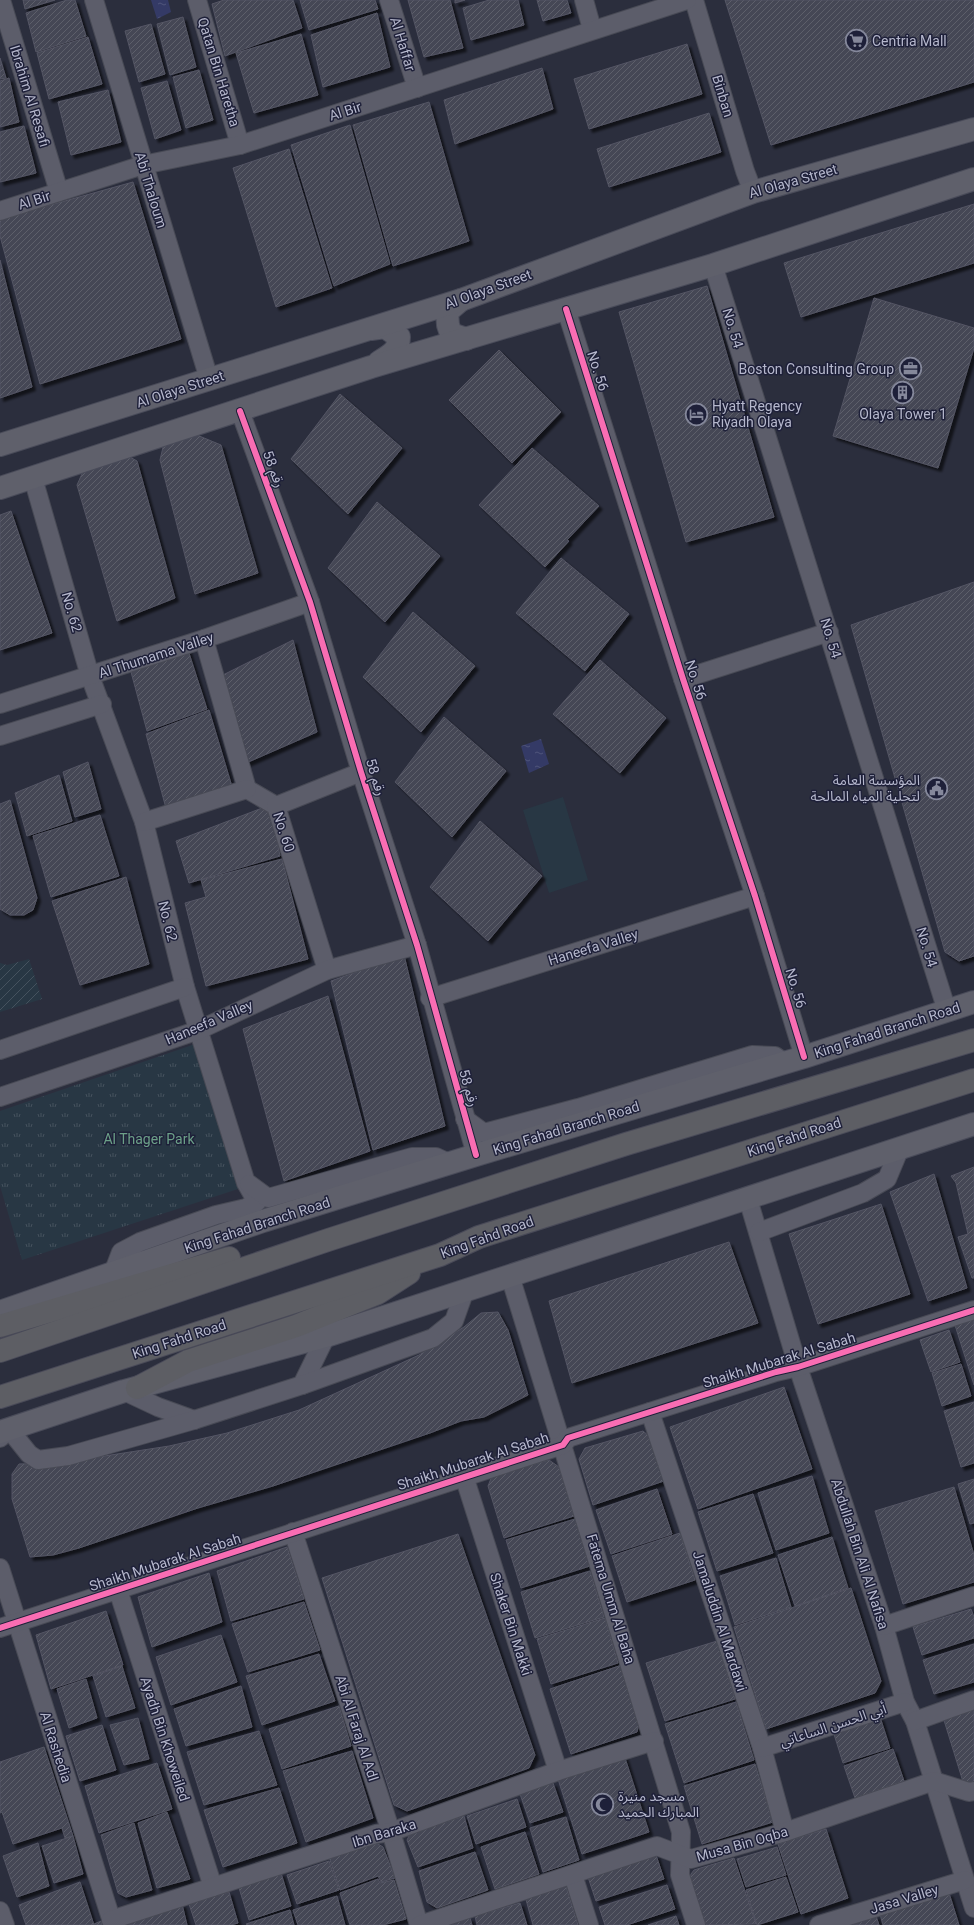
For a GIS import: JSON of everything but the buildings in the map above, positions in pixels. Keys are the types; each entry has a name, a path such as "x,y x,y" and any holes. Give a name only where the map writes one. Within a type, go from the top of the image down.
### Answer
{"highway":[{"path":"0,1351 328,1240 626,1144 974,1040"},
{"name":"King Fahd Road","path":"0,1397 440,1255 479,1237 974,1080"},
{"path":"0,1326 255,1251 328,1240"},
{"path":"130,1389 188,1361 296,1326 378,1293 440,1255"}],"main road":[{"name":"Al Olaya Street","path":"0,445 461,300 753,192 974,129"},
{"path":"0,488 240,411 371,367 566,310 974,179"},
{"path":"461,300 447,312 448,324 451,334 466,339"},
{"path":"364,330 386,327 399,337 399,344 394,353 371,367"},
{"name":"King Fahad Branch Road","path":"0,1312 257,1223 476,1154 794,1060 974,1002"},
{"path":"3,1433 130,1389 326,1336 974,1124"}],"street":[{"name":"Ibrahim Al Resafi","path":"1,0 58,192"},
{"name":"Abi Thaloum","path":"94,0 209,379"},
{"name":"Qatan Bin Haretha","path":"197,0 240,145"},
{"name":"Al Haffar","path":"389,0 417,88"},
{"path":"584,0 592,29"},
{"name":"Al Bir","path":"0,211 143,165 240,145 417,88 592,29 687,0"},
{"name":"Binban","path":"694,0 745,171 753,192"},
{"name":"No. 54","path":"713,264 946,1011"},
{"name":"No. 56","path":"566,310 683,679 755,896 794,1060"},
{"name":"رقم 58","path":"240,411 310,602 361,772 417,945 430,998 476,1154"},
{"name":"No. 62","path":"33,478 90,676 102,704 144,822 185,986 246,1183 257,1202 246,1208 216,1215 140,1242 121,1252 113,1273"},
{"name":"Al Thumama Valley","path":"0,704 204,639 310,602"},
{"path":"683,679 829,632"},
{"path":"144,822 247,789 204,639"},
{"path":"0,736 102,704"},
{"path":"276,806 361,772"},
{"name":"No. 60","path":"247,789 276,806 327,970"},
{"name":"Haneefa Valley","path":"430,998 755,896"},
{"name":"Haneefa Valley","path":"0,1096 199,1030 327,970 417,945"},
{"path":"0,1050 185,986"},
{"path":"466,1118 484,1133 578,1108 752,1055 775,1056 794,1060"},
{"path":"759,1232 863,1193 886,1179 900,1148"},
{"path":"246,1183 268,1198 412,1157 436,1158 449,1163"},
{"name":"Abdullah Bin Ali Al Nafisa","path":"748,1198 798,1367 884,1626 905,1702 915,1721 974,1908"},
{"name":"Fatema Umm Al Baha","path":"510,1276 681,1832 680,1875 696,1925"},
{"path":"3,1433 38,1460 68,1456 194,1420 302,1385 433,1338 454,1321 465,1290"},
{"name":"Shaikh Mubarak Al Sabah","path":"8,1625 25,1621 464,1476 563,1445 568,1438 776,1372 798,1367 974,1310"},
{"path":"302,1385 326,1336"},
{"path":"130,1389 158,1407 194,1420"},
{"name":"Jamaluddin Al Mardawi","path":"650,1412 762,1748 785,1832"},
{"name":"Shaker Bin Makki","path":"464,1476 558,1771"},
{"name":"Abi Al Faraj Al Adl","path":"293,1532 391,1832 419,1925"},
{"name":"Al Rashedia","path":"0,1568 8,1625 112,1923"},
{"name":"Ayadh Bin Khoweiled","path":"118,1590 213,1888"},
{"path":"884,1626 974,1596"},
{"path":"915,1721 974,1700"},
{"name":"أبي الحسن الساعاتي","path":"762,1748 905,1702"},
{"name":"Ibn Baraka","path":"112,1923 376,1834 391,1832 558,1771 654,1741"},
{"path":"934,1781 969,1792 974,1791"},
{"name":"Musa Bin Oqba","path":"419,1925 657,1846 691,1859 785,1832 934,1781"},
{"path":"573,1875 589,1925"},
{"name":"Jasa Valley","path":"819,1925 965,1880"},
{"path":"0,1911 5,1925"}],"green space":[{"path":"563,797 588,880 549,893 523,810"},
{"path":"29,959 42,999 0,1012 0,963 7,965"},
{"name":"Al Thager Park","path":"201,1042 244,1187 22,1260 0,1186 0,1111"}],"water":[{"path":"151,0 168,0 171,12 157,19"},
{"path":"541,739 549,764 529,773 521,746"}],"cycle path":[{"path":"566,309 683,679 755,896 804,1057"},
{"path":"240,411 310,602 361,772 417,945 476,1155"},
{"path":"0,1628 563,1445 568,1438 776,1372 798,1367 974,1310"}],"place":[{"name":"Centria Mall","path":"856,41"},
{"name":"Boston Consulting Group","path":"910,369"},
{"name":"Olaya Tower 1","path":"903,392"},
{"name":"Hyatt Regency Riyadh Olaya","path":"696,414"},
{"name":"المؤسسة العامة لتحلية المياه المالحة","path":"936,788"},
{"name":"مسجد منيرة المبارك الحميد","path":"603,1804"}]}
